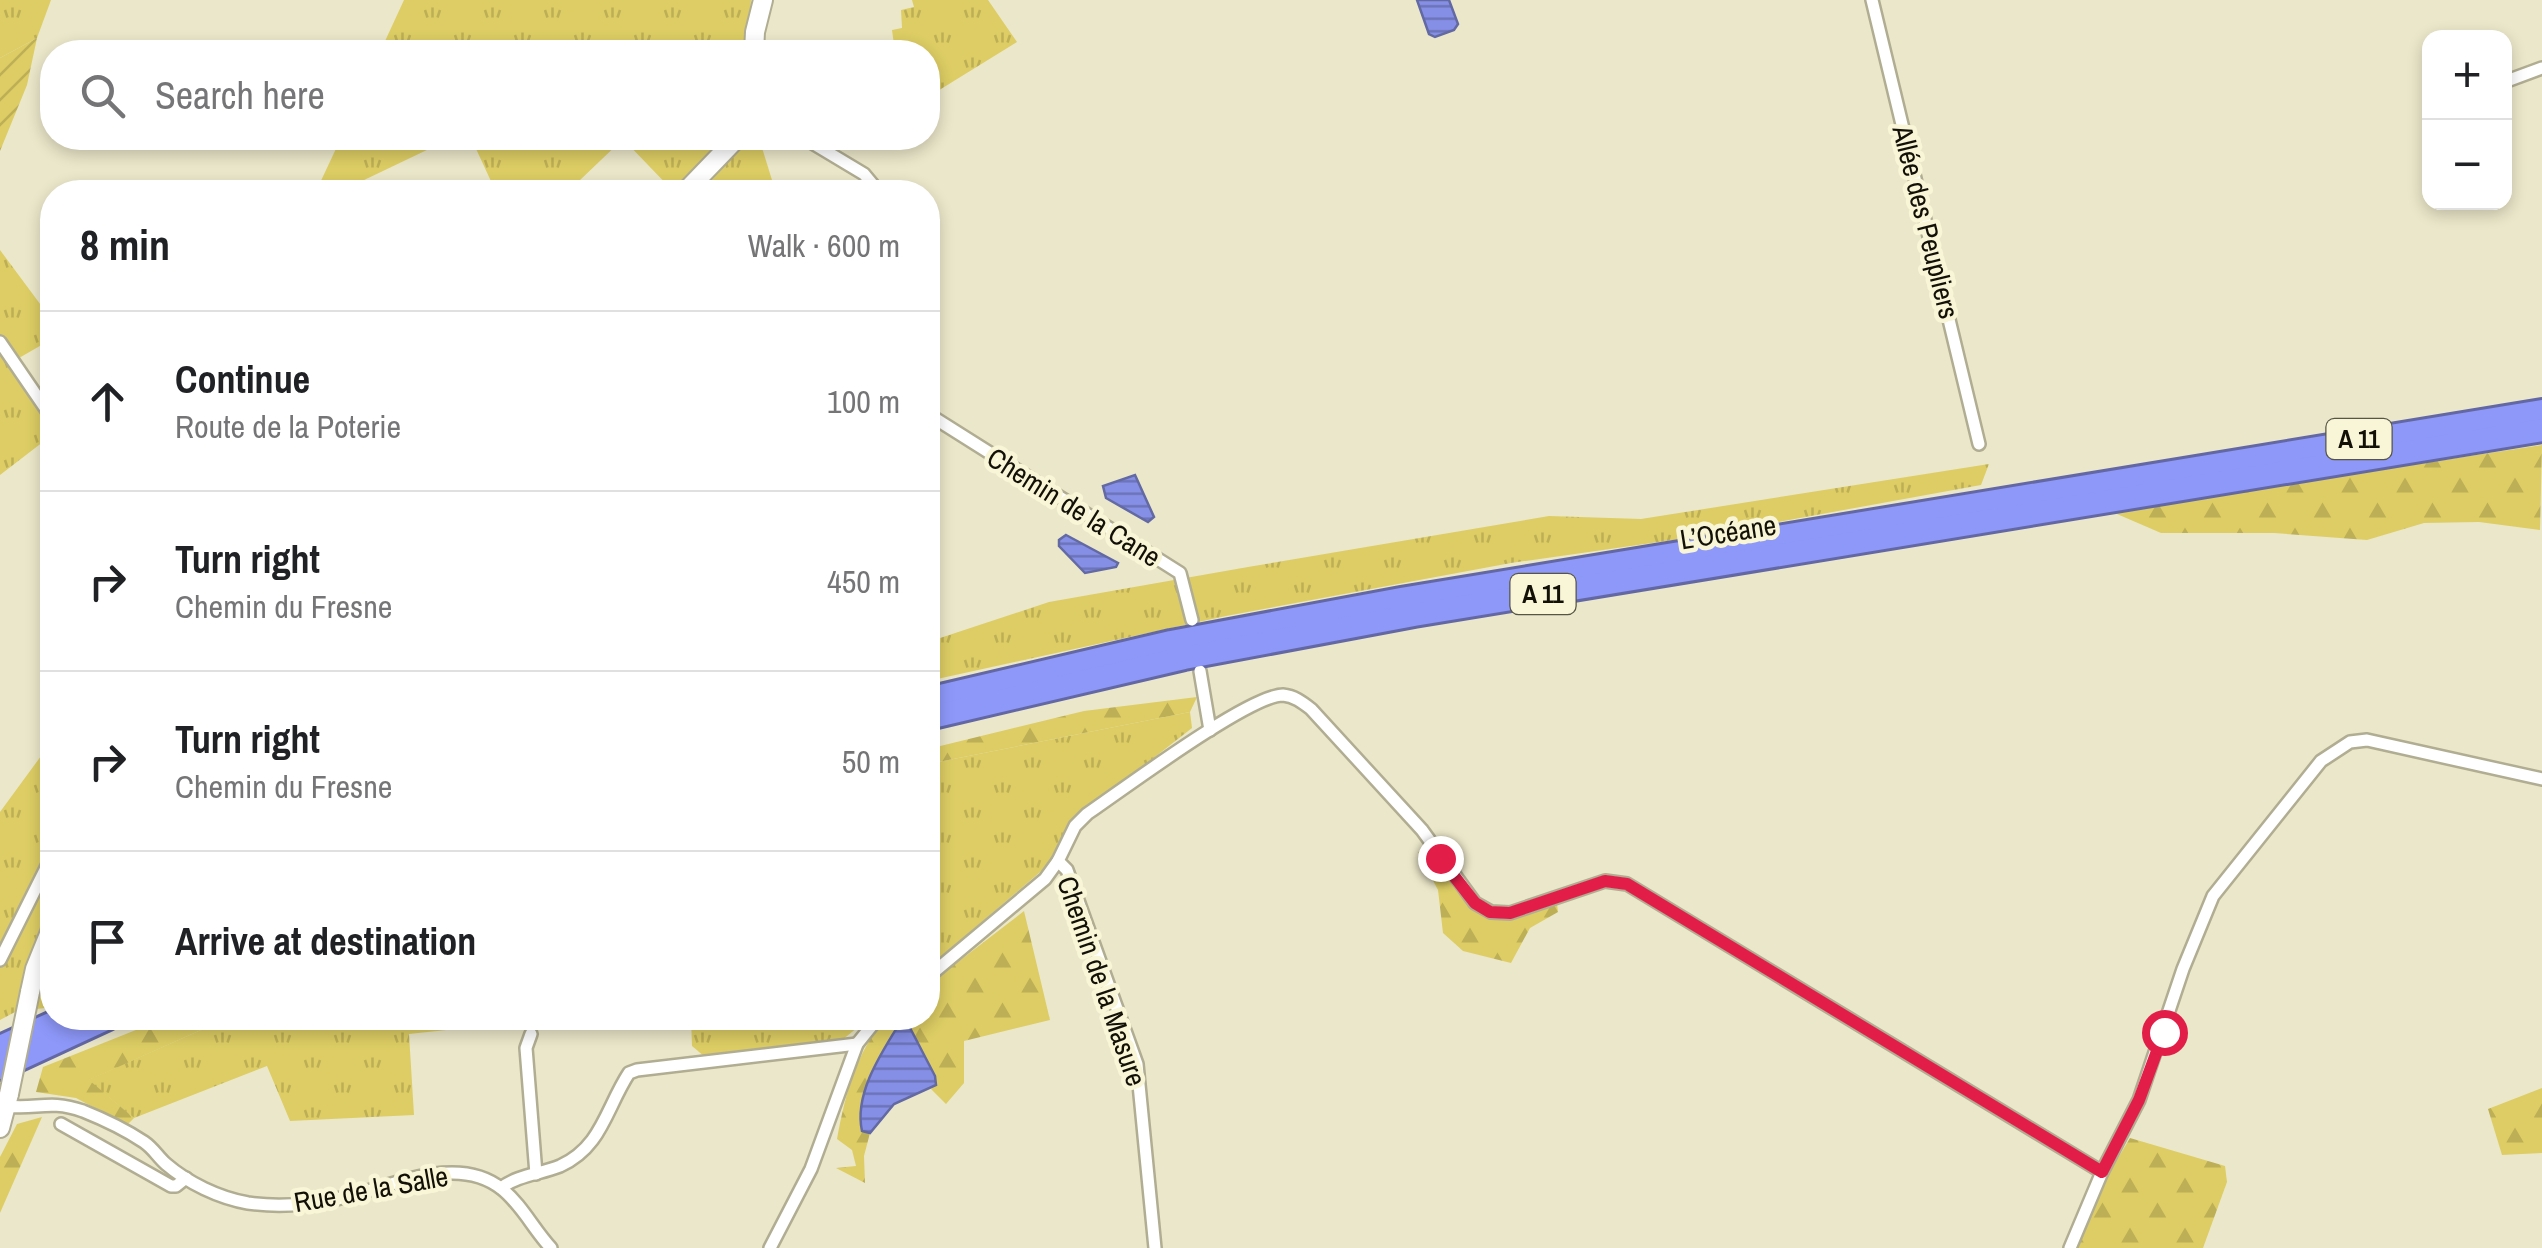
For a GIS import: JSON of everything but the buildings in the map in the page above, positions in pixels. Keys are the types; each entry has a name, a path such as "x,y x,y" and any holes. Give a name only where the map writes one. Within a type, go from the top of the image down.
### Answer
{"highway":[{"name":"L’Océane","path":"940,696 1171,642 1386,601 2542,411"},
{"name":"L’Océane","path":"940,715 1142,667 1375,622 2542,430"},
{"path":"0,1047 40,1029"},
{"path":"0,1068 82,1030"}],"street":[{"path":"755,40 763,0"},
{"name":"Allée des Peupliers","path":"1872,0 1979,444"},
{"path":"2512,79 2542,68"},
{"path":"697,180 725,150"},
{"path":"824,150 869,180"},
{"path":"0,342 40,400"},
{"name":"Chemin de la Cane","path":"940,422 1180,573 1192,620"},
{"path":"1200,671 1210,730"},
{"name":"Chemin de la Masure","path":"1155,1248 1136,1064 1068,870 1058,861 1075,826 1087,814 1210,730 1267,698 1283,696 1297,698 1311,709 1422,830 1475,903 1490,912 1510,913 1605,881 1627,884 2102,1172"},
{"path":"2070,1248 2102,1172 2139,1100 2183,969 2213,896 2322,761 2350,742 2367,740 2542,779"},
{"path":"940,967 1045,879 1058,861"},
{"path":"0,960 40,880"},
{"path":"0,1128 40,955"},
{"path":"770,1248 811,1169 857,1044 868,1030"},
{"path":"531,1034 526,1048 536,1174"},
{"path":"545,1246 501,1188 512,1180 562,1165 592,1142 629,1073 857,1044"},
{"name":"Rue de la Salle","path":"8,1100 50,1103 84,1112 140,1139 186,1178 224,1197 274,1205 330,1201 454,1173 481,1177 501,1188"},
{"path":"61,1124 171,1186 186,1178"}],"green space":[{"path":"0,0 51,0 37,38 0,58"},
{"path":"404,0 751,0 749,40 386,40"},
{"path":"912,0 988,0 1017,42 940,90 940,40 893,40 892,30 902,28 901,10 914,7"},
{"path":"37,38 27,85 0,151 0,58"},
{"path":"335,150 427,150 364,180 321,180"},
{"path":"477,150 611,150 580,180 490,180"},
{"path":"634,150 717,150 686,180 662,180"},
{"path":"739,150 763,150 772,180 712,180"},
{"path":"0,250 40,304 40,346 19,358 40,389 40,444 0,475"},
{"path":"2542,445 2540,530 2479,522 2424,523 2367,540 2274,533 2161,533 2110,511"},
{"path":"1989,464 1981,485 1701,536 1511,563 1226,616 940,678 940,638 1049,602 1549,516 1641,519"},
{"path":"1197,697 1190,712 940,762 940,746 1084,711"},
{"path":"1190,712 1192,728 1069,824 1046,867 940,958 940,762"},
{"path":"40,757 40,1009 15,1012 0,1020 0,812"},
{"path":"1424,842 1475,910 1506,918 1557,904 1558,912 1530,928 1511,963 1463,951 1443,933 1438,890 1418,852 1423,850"},
{"path":"1024,911 1050,1020 964,1041 964,1083 946,1104 931,1089 936,1084 910,1030 940,1030 940,976"},
{"path":"136,1030 201,1030 89,1080 134,1118 127,1125 76,1098 36,1092 43,1067"},
{"path":"201,1030 447,1030 409,1034 414,1115 290,1121 267,1066 134,1118 88,1080"},
{"path":"691,1030 854,1030 841,1041 705,1057 692,1046"},
{"path":"906,1030 862,1130 870,1133 864,1156 865,1183 836,1168 856,1166 852,1150 837,1139 853,1075 876,1031"},
{"path":"2542,1088 2542,1153 2502,1155 2488,1109"},
{"path":"42,1117 0,1213 0,1157 17,1124"},
{"path":"2130,1138 2225,1166 2227,1182 2203,1248 2077,1248 2100,1188"}],"water":[{"path":"1417,0 1449,0 1458,24 1454,30 1435,37 1429,34"},
{"path":"1135,475 1154,517 1148,522 1106,498 1103,486"},
{"path":"1066,535 1118,563 1116,567 1085,573 1059,546 1059,540"},
{"path":"896,1030 911,1030 936,1085 894,1104 870,1133 862,1131 862,1103"}],"route":[{"path":"1440,858 1475,903 1490,912 1510,913 1605,881 1627,884 2102,1172 2139,1100 2164,1032"}]}
